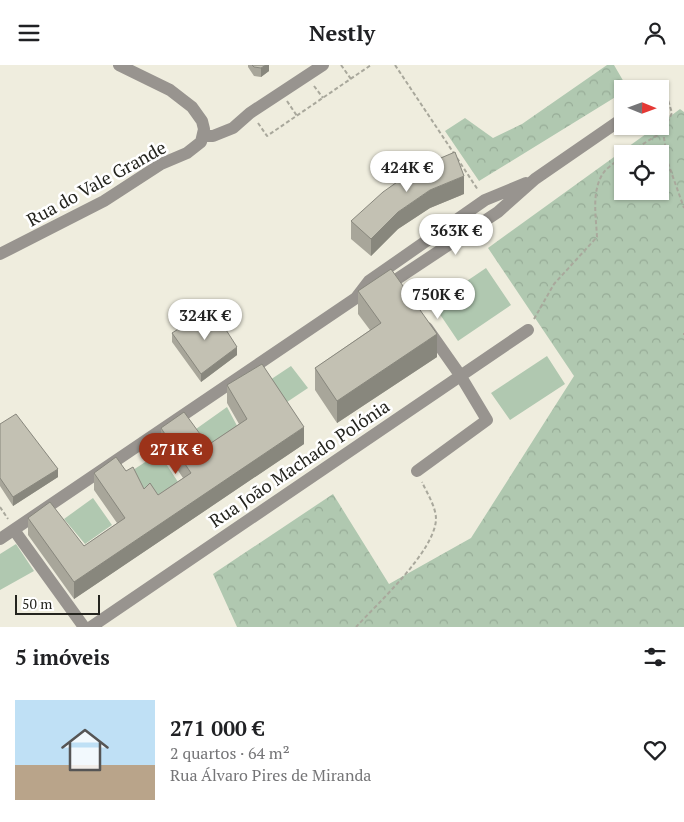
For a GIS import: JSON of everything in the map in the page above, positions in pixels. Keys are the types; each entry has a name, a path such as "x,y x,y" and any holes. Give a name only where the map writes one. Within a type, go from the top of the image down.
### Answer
{"street":[{"path":"119,65 170,90 192,107 202,121 204,136 223,133 323,65"},
{"path":"0,539 356,298 398,286 498,212 534,179 614,124"},
{"name":"Rua do Vale Grande","path":"0,254 104,201 161,164 187,153 197,146 204,136"},
{"path":"356,298 369,281 485,200 534,179"},
{"path":"417,471 487,420 460,375 418,316"},
{"name":"Rua João Machado Polónia","path":"91,627 528,330"},
{"path":"14,530 84,627"}],"path":[{"path":"342,65 351,79"},
{"path":"250,113 267,136 372,65"},
{"path":"395,65 485,200"},
{"path":"307,75 323,98"},
{"path":"281,93 297,116"},
{"path":"669,103 672,113 669,119"},
{"path":"641,145 658,135"},
{"path":"663,135 668,163 684,208"},
{"path":"528,330 554,284 597,237 595,207 598,185 605,171 614,164"},
{"path":"356,627 422,553 434,534 436,517 434,509 417,471"},
{"path":"0,507 14,530"}],"green space":[{"path":"607,65 614,65 623,80 614,80 614,98 479,181 445,131 465,118 493,138 522,124"},
{"path":"680,109 684,112 684,627 237,627 213,574 333,494 389,584 471,538 574,376 488,248 614,157 614,200 669,200 669,145 631,145 645,135 669,135 669,117"},
{"path":"486,268 511,305 458,341 433,304"},
{"path":"547,356 565,384 510,420 491,393"},
{"path":"291,366 308,388 281,406 264,384"},
{"path":"227,407 243,437 218,456 196,429"},
{"path":"159,453 178,482 150,500 130,472"},
{"path":"93,498 112,525 85,544 64,519"},
{"path":"16,544 34,571 0,590 0,554"}],"building":[{"path":"252,65 266,65 261,68"},
{"path":"455,152 464,176 430,190 398,212 371,239 351,221 383,192 417,168"},
{"path":"391,269 437,334 337,401 315,368 381,323 358,291"},
{"path":"212,308 237,347 201,374 172,333"},
{"path":"262,364 304,427 74,582 28,518 50,502 84,546 125,518 94,473 116,457 126,471 133,467 144,489 150,483 158,495 191,473 161,428 184,412 208,445 247,419 227,385"},
{"path":"16,414 58,469 13,497 0,478 0,424"}]}
